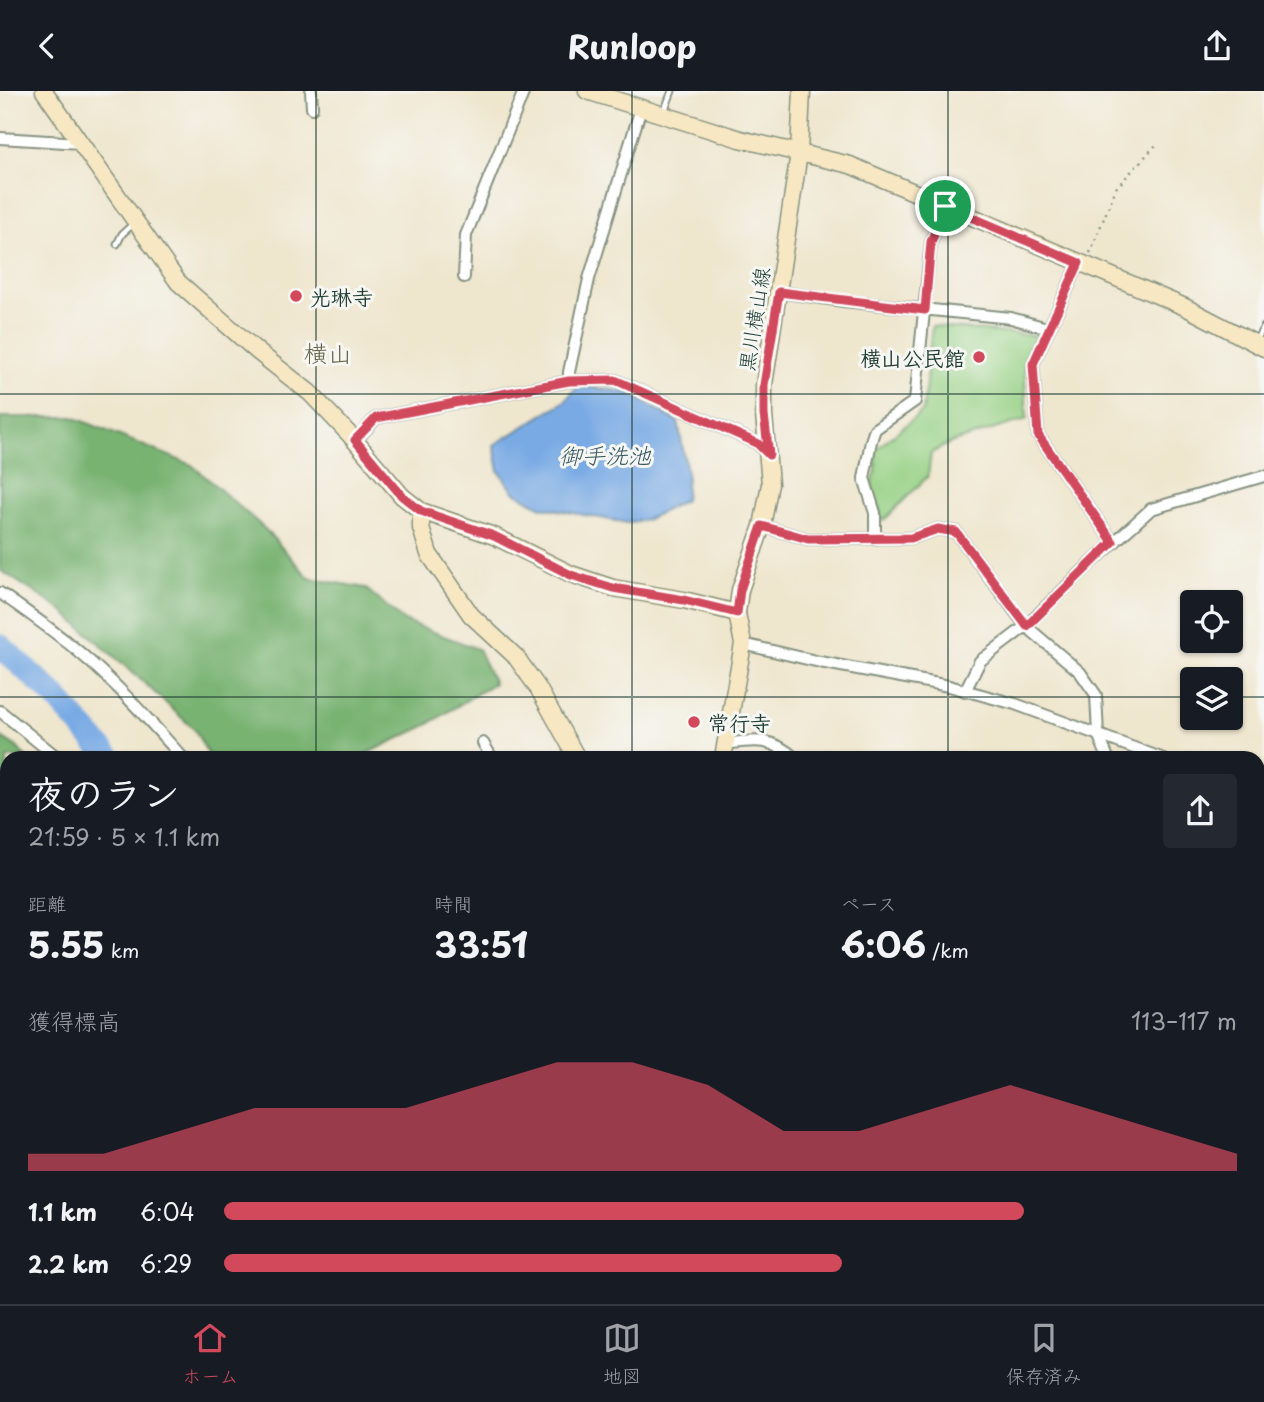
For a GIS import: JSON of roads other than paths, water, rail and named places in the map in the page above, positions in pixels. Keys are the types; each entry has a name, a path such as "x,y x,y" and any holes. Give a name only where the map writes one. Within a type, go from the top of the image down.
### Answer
{"street":[{"path":"44,91 178,282 310,393 355,440 402,496 421,511 494,536 571,575 613,588 684,600 737,613"},
{"path":"311,91 312,108"},
{"path":"464,277 466,235 524,91"},
{"path":"587,91 740,139 850,165 1185,307 1259,345"},
{"name":"黒川横山線","path":"724,751 743,644 737,613 740,590 762,526 770,484 764,385 799,153 802,91"},
{"path":"569,381 589,279 641,108"},
{"path":"0,138 80,143"},
{"path":"875,539 875,513 864,478 871,440 875,429 915,401 931,242 945,206"},
{"path":"1082,265 1047,328 1033,364 1038,435 1113,542"},
{"path":"779,292 1011,318 1047,328"},
{"path":"355,440 376,418 569,381 615,380 757,443 769,455"},
{"path":"965,691 980,661 1027,626 1151,509 1264,476"},
{"path":"421,511 421,528 429,554 471,615 516,657 538,688 572,751"},
{"path":"762,526 808,539 911,538 938,529 956,532 1027,626 1080,672 1096,695 1098,734 1105,751"},
{"path":"0,593 40,620 86,658 177,751"},
{"path":"743,644 1015,704 1143,751"},
{"path":"0,711 49,751"},
{"path":"724,751 750,741 780,745 787,751"},
{"path":"483,743 488,751"}],"lane":[{"path":"663,115 672,91"},
{"path":"117,244 122,234 135,222"},
{"path":"1259,345 1264,327"}],"water":[{"name":"御手洗池","path":"578,386 627,392 678,422 687,472 685,500 648,519 627,523 542,507 514,492 499,471 494,445 565,401"}],"waterway":[{"path":"0,646 53,694 104,751"}],"place":[{"name":"光琳寺","path":"296,296"},
{"name":"横山公民館","path":"979,357"},
{"name":"常行寺","path":"694,722"}],"district":[{"name":"横山","path":"328,352"}]}
